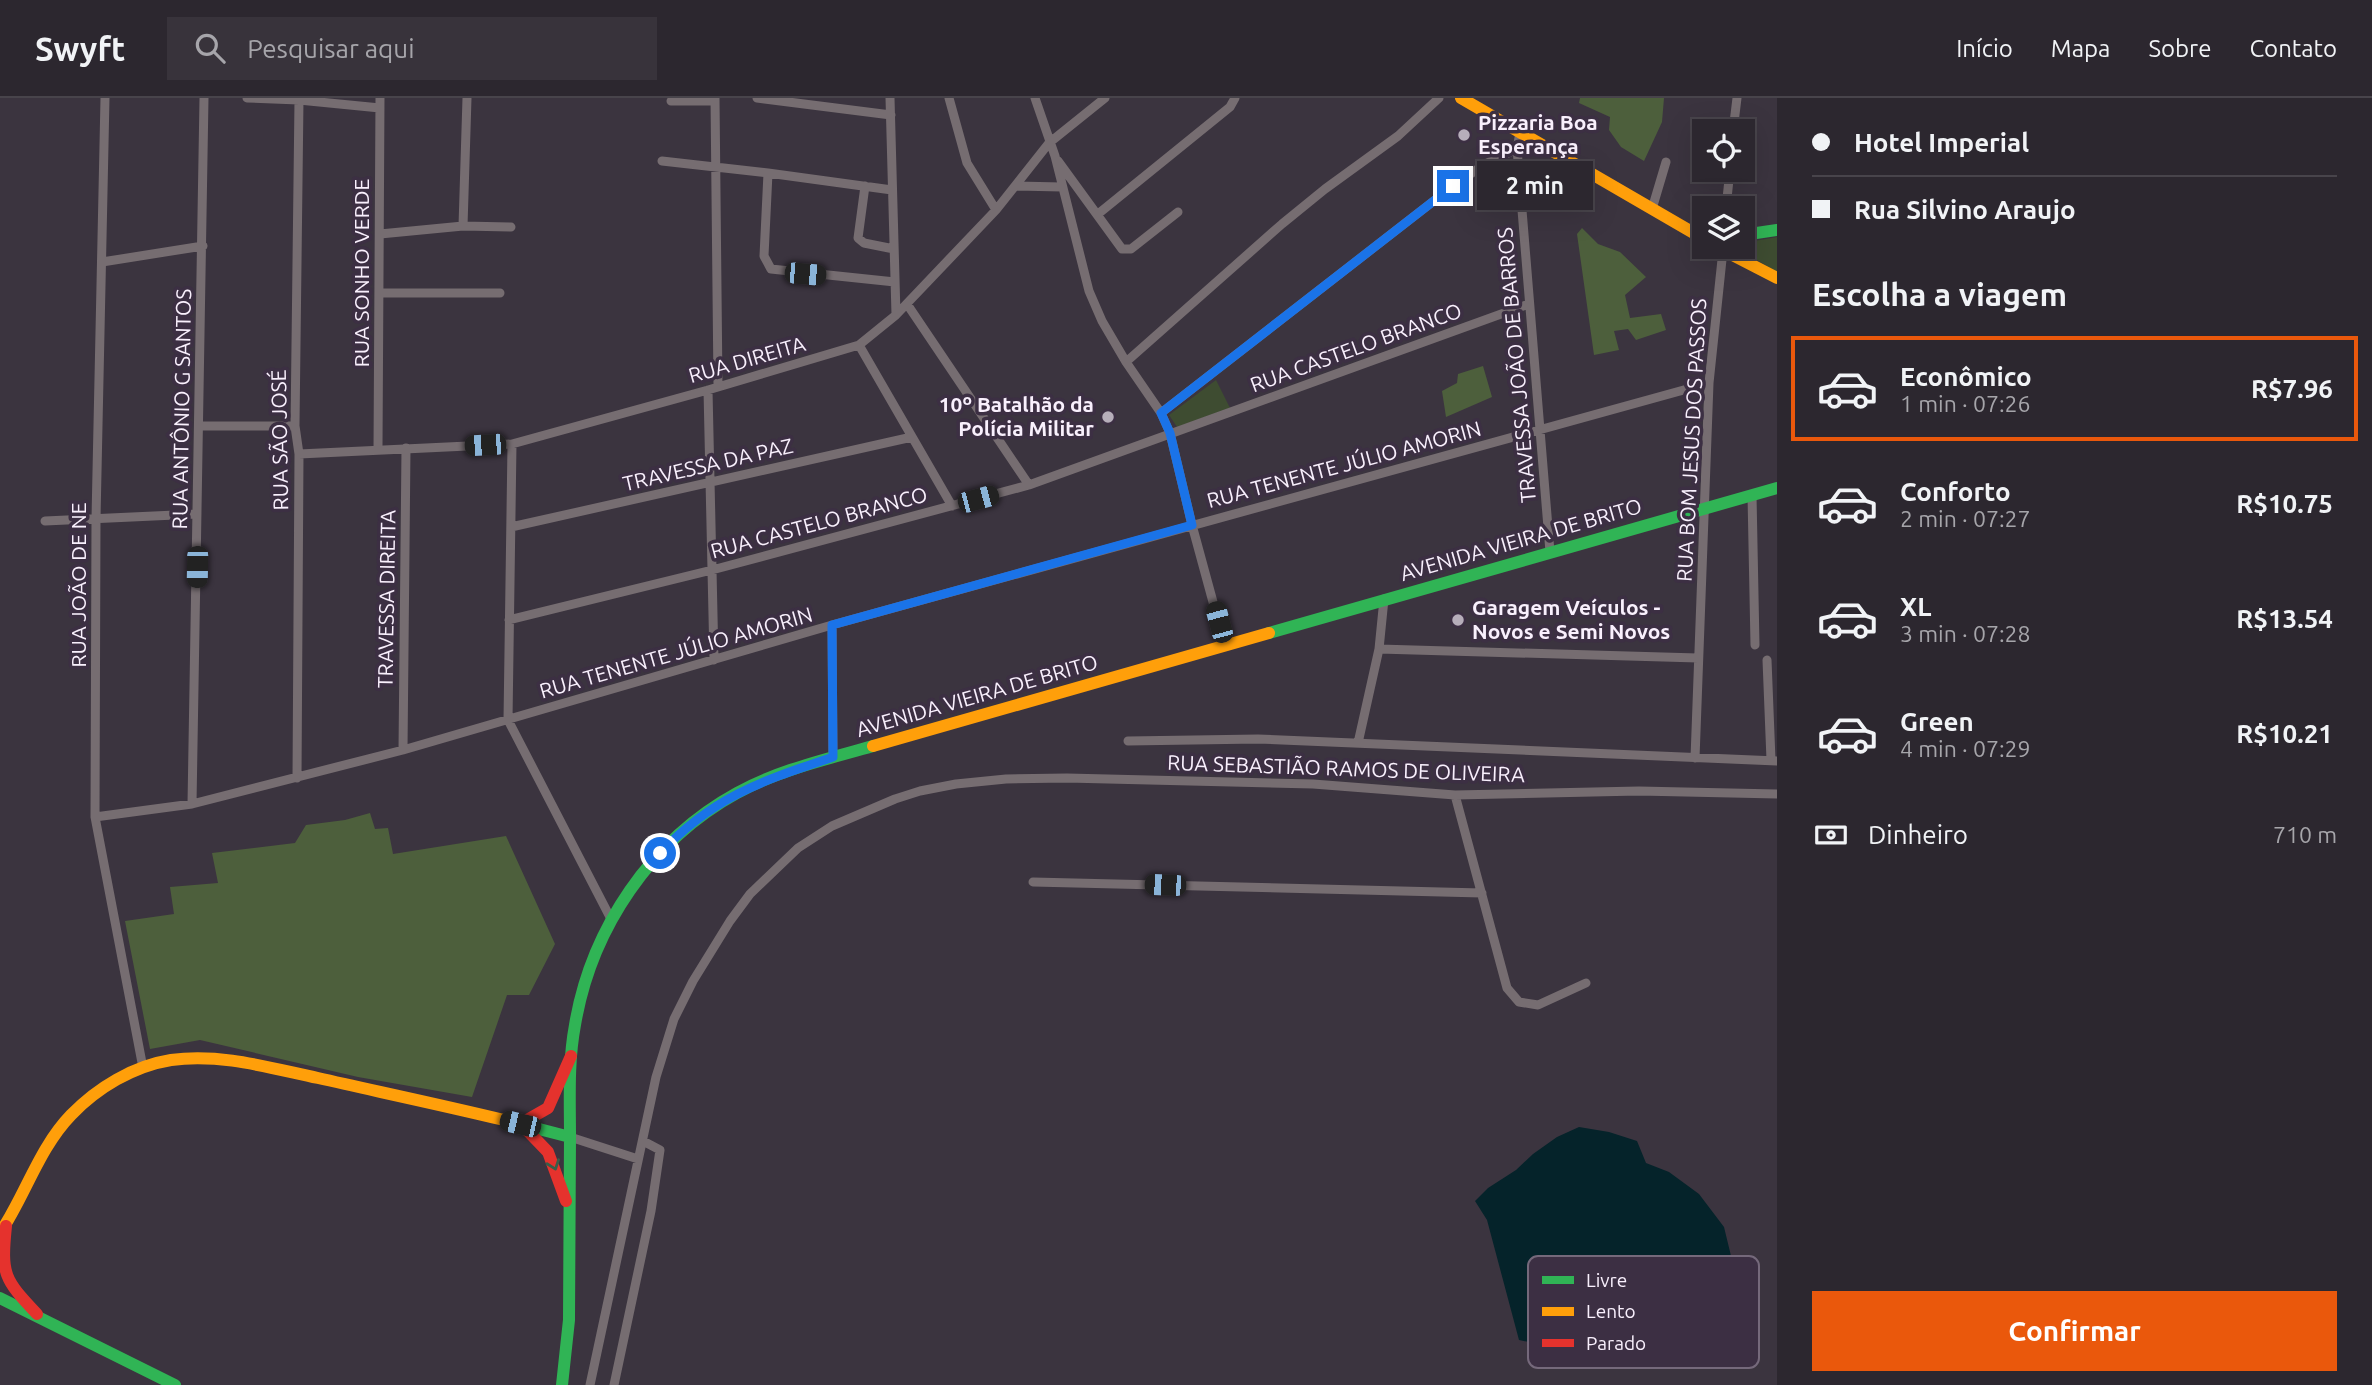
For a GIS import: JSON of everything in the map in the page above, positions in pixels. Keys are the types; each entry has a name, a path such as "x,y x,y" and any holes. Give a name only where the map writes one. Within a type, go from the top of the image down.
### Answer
{"main road":[{"path":"1461,98 1692,232"},
{"path":"1755,233 1777,230"},
{"path":"1742,259 1777,278"},
{"name":"AVENIDA VIEIRA DE BRITO","path":"562,1385 569,1320 571,1056 580,999 590,967 611,919 648,866 673,839 701,816 735,793 755,784 833,757 1777,488"},
{"path":"520,1124 548,1108 571,1056"},
{"path":"41,1318 4,1278 1,1266 3,1229 54,1137 80,1105 115,1081 144,1068 179,1059 232,1061 392,1094 570,1137"},
{"path":"520,1124 545,1146 552,1157 570,1216"},
{"path":"0,1298 175,1385"}],"street":[{"name":"RUA JOÃO DE NE","path":"105,98 96,519 96,817 144,1068"},
{"name":"RUA ANTÔNIO G SANTOS","path":"192,804 204,98"},
{"path":"247,98 380,103"},
{"path":"463,226 467,98"},
{"path":"757,98 891,115"},
{"path":"890,98 896,315"},
{"path":"949,98 967,163 996,210"},
{"path":"1035,98 1055,156 1122,249 1128,250 1178,212"},
{"name":"RUA DIREITA","path":"299,454 512,444 859,345 896,315 996,210 1049,143 1105,98"},
{"path":"1098,214 1230,107 1236,98"},
{"path":"1126,362 1282,224 1398,136 1439,98"},
{"path":"1735,119 1737,98"},
{"path":"671,101 715,99 718,386"},
{"name":"RUA SÃO JOSÉ","path":"297,778 299,454 295,426 299,100"},
{"name":"RUA SONHO VERDE","path":"378,449 380,103"},
{"name":"TRAVESSA JOÃO DE BARROS","path":"1520,132 1517,149 1550,552"},
{"path":"1161,413 1453,186 1485,164 1517,149"},
{"path":"1055,156 1089,290 1102,321 1161,413 1170,433 1225,646"},
{"path":"662,162 892,190"},
{"path":"1652,209 1666,162"},
{"path":"768,173 764,256 771,269 895,282"},
{"path":"1016,186 1062,187"},
{"path":"865,187 858,238 863,243 894,248"},
{"path":"380,234 463,226 511,227"},
{"path":"102,262 203,246"},
{"name":"RUA BOM JESUS DOS PASSOS","path":"1695,758 1709,383 1720,259"},
{"path":"379,293 500,293"},
{"path":"906,304 1029,485"},
{"name":"RUA CASTELO BRANCO","path":"509,620 712,570 1029,485 1529,304"},
{"path":"859,345 952,506"},
{"name":"RUA TENENTE JÚLIO AMORIN","path":"96,817 192,804 403,750 832,625 1709,383"},
{"path":"708,390 714,660"},
{"path":"200,426 295,426"},
{"name":"TRAVESSA DA PAZ","path":"511,527 912,437"},
{"path":"512,444 508,720 611,919"},
{"name":"TRAVESSA DIREITA","path":"403,750 406,448"},
{"path":"1752,495 1755,645"},
{"path":"45,521 197,514"},
{"path":"1358,744 1379,649 1384,599"},
{"path":"832,625 833,757"},
{"path":"1379,649 1698,658"},
{"path":"1767,660 1774,761"},
{"name":"RUA SEBASTIÃO RAMOS DE OLIVEIRA","path":"1128,741 1258,739 1774,761"},
{"name":"RUA SEBASTIÃO RAMOS DE OLIVEIRA","path":"590,1385 656,1077 674,1019 723,931 750,894 797,848 832,826 920,791 1006,779 1313,784 1455,795 1639,791 1777,794"},
{"path":"1455,795 1507,988 1519,1002 1538,1005 1586,983"},
{"path":"1033,882 1482,893"},
{"path":"570,1137 638,1158"},
{"path":"614,1385 651,1211 660,1150 643,1141"}],"green space":[{"path":"1580,98 1664,98 1662,122 1644,161 1621,147 1609,130 1610,117 1579,103"},
{"path":"1582,228 1598,244 1620,252 1646,277 1625,295 1630,318 1661,314 1666,330 1636,340 1628,329 1614,331 1619,350 1594,355 1577,234"},
{"path":"1777,237 1777,272 1755,259 1755,241"},
{"path":"1483,366 1492,397 1446,417 1442,391 1457,383 1458,374"},
{"path":"1216,380 1230,408 1177,427 1169,415"},
{"path":"370,813 375,829 388,828 393,854 506,836 555,944 529,995 507,995 472,1097 358,1077 200,1040 150,1049 125,921 174,914 170,887 218,883 212,853 295,843 306,825 345,820"}],"water":[{"path":"1579,1127 1609,1132 1637,1141 1646,1163 1669,1172 1699,1194 1724,1227 1731,1256 1528,1256 1528,1342 1519,1340 1487,1220 1475,1201 1488,1188 1516,1170 1557,1137"}],"traffic: fast":[{"path":"1755,233 1777,230"},
{"path":"1269,633 1777,488"},
{"path":"570,1137 571,1053 583,989 611,922 652,862 706,813 737,793 786,771 873,746"},
{"path":"504,1120 570,1137 569,1320 562,1385"},
{"path":"0,1298 175,1385"}],"traffic: slow":[{"path":"1461,98 1692,232"},
{"path":"1740,259 1777,278"},
{"path":"873,746 1269,633"},
{"path":"0,1233 50,1142 71,1115 104,1087 143,1067 157,1063 190,1058 227,1060 504,1120"}],"traffic: jam":[{"path":"520,1124 548,1108 571,1056"},
{"path":"524,1127 548,1152 566,1201"},
{"path":"6,1226 4,1256 7,1275 11,1284 37,1314"}],"place":[{"name":"Pizzaria Boa Esperança","path":"1464,135"},
{"name":"10º Batalhão da Polícia Militar","path":"1108,417"},
{"name":"Garagem Veículos - Novos e Semi Novos","path":"1458,620"}],"route":[{"path":"660,853 701,816 735,793 833,757 832,625 1192,525 1170,433 1161,413 1453,186"}]}
